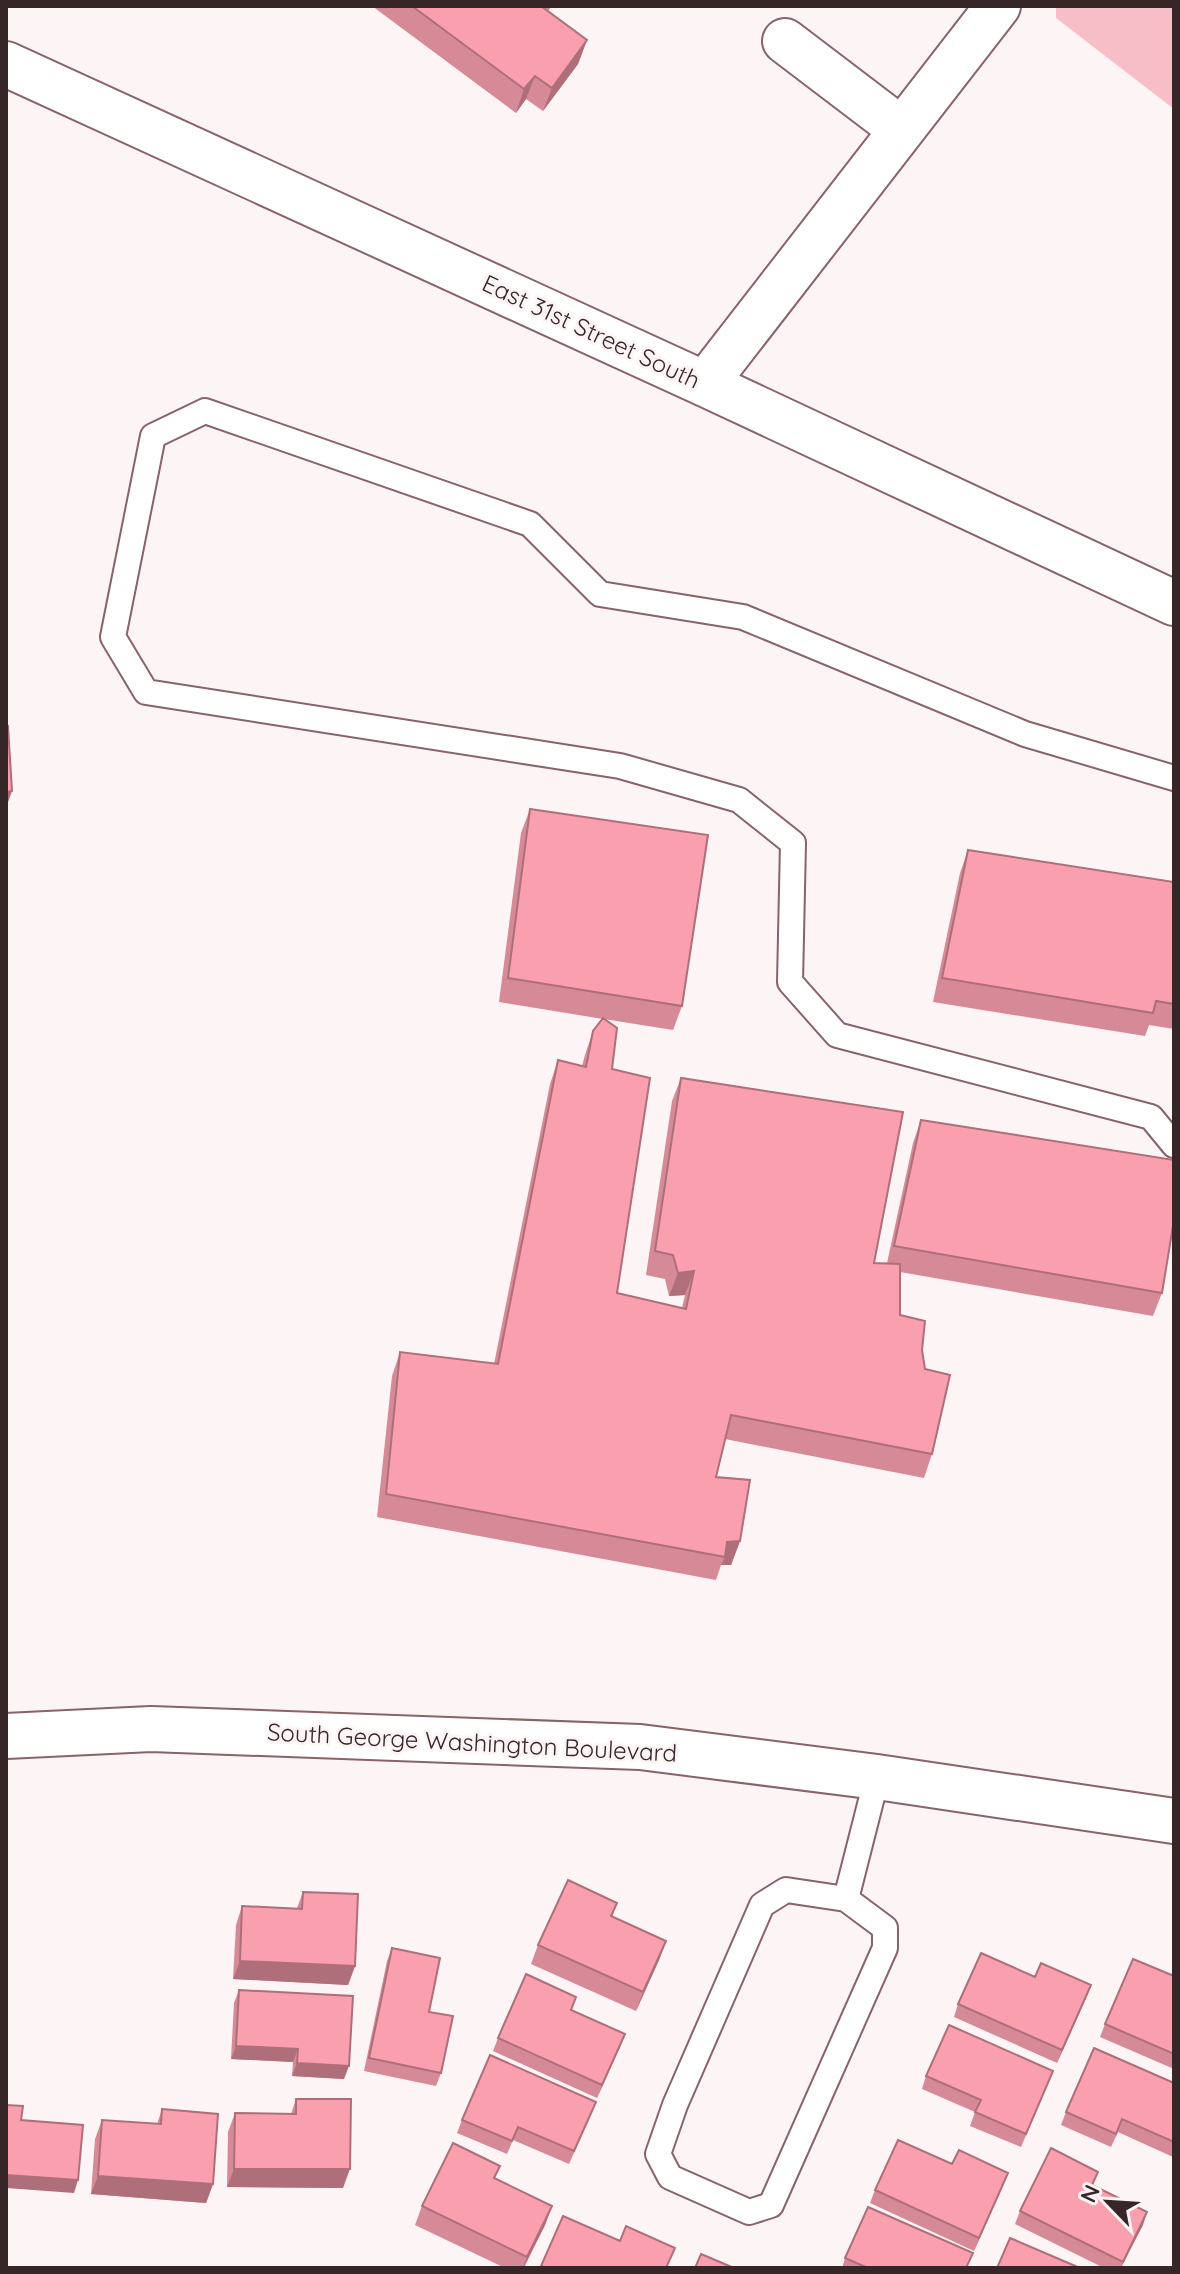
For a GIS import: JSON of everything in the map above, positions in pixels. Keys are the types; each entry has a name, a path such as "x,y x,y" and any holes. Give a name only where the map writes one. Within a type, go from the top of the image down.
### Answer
{"street":[{"path":"705,384 998,6"},
{"path":"785,41 902,130"},
{"name":"East 31st Street South","path":"6,64 1174,603"},
{"name":"South George Washington Boulevard","path":"6,1736 151,1729 640,1747 1173,1816"}],"lane":[{"path":"1174,778 1025,734 743,617 600,594 530,524 205,411 153,436 113,637 146,692 620,766 739,800 793,843 790,982 837,1035 1151,1117 1174,1145"},
{"path":"846,1899 877,1777"},
{"path":"786,1890 846,1899 885,1928 885,1948 771,2205 749,2212 670,2177 658,2154 666,2129 762,1905 786,1890"}],"shaded area":[{"path":"1056,6 1174,6 1174,109 1056,18"}],"building":[{"path":"412,6 541,6 587,40 552,88 535,76 524,89"},
{"path":"6,726 12,791 6,792"},
{"path":"530,809 708,835 682,1006 508,978"},
{"path":"968,850 1174,882 1174,1004 1156,1001 1153,1013 942,978"},
{"path":"603,1018 617,1028 612,1069 650,1078 617,1293 686,1309 694,1271 678,1273 673,1255 655,1251 681,1078 903,1112 874,1263 900,1264 900,1315 925,1321 922,1350 925,1369 950,1375 932,1454 731,1415 716,1477 750,1480 740,1541 727,1542 725,1557 386,1494 400,1352 498,1364 558,1060 586,1067 593,1031"},
{"path":"921,1120 1174,1160 1174,1220 1162,1293 894,1246"},
{"path":"568,1880 617,1903 611,1916 666,1941 643,1992 538,1945"},
{"path":"303,1892 358,1894 355,1966 240,1961 242,1906 302,1909"},
{"path":"392,1948 440,1958 429,2012 453,2016 441,2073 369,2058"},
{"path":"981,1953 1035,1977 1041,1963 1091,1985 1062,2050 958,2004"},
{"path":"1133,1959 1174,1976 1174,2054 1105,2024"},
{"path":"526,1974 576,1997 571,2010 625,2034 602,2085 498,2038"},
{"path":"239,1990 353,1996 349,2066 297,2063 298,2049 236,2046"},
{"path":"949,2025 1053,2071 1026,2134 975,2112 981,2100 926,2076"},
{"path":"1094,2048 1174,2083 1174,2142 1122,2119 1116,2134 1066,2112"},
{"path":"490,2055 596,2102 574,2151 518,2127 512,2141 462,2120"},
{"path":"296,2099 351,2099 350,2169 234,2169 235,2113 296,2114"},
{"path":"6,2105 23,2106 21,2120 83,2125 78,2180 6,2175"},
{"path":"162,2109 218,2114 213,2184 98,2176 102,2120 161,2124"},
{"path":"898,2140 952,2164 959,2150 1008,2173 979,2238 875,2190"},
{"path":"453,2143 500,2166 494,2178 552,2206 527,2257 422,2206"},
{"path":"1051,2148 1098,2172 1092,2185 1147,2212 1123,2262 1020,2211"},
{"path":"868,2207 973,2253 966,2268 868,2268 845,2258"},
{"path":"563,2216 620,2241 626,2226 675,2248 666,2268 545,2268 541,2266"},
{"path":"1010,2238 1080,2268 997,2268"},
{"path":"701,2254 734,2268 695,2268"}]}
